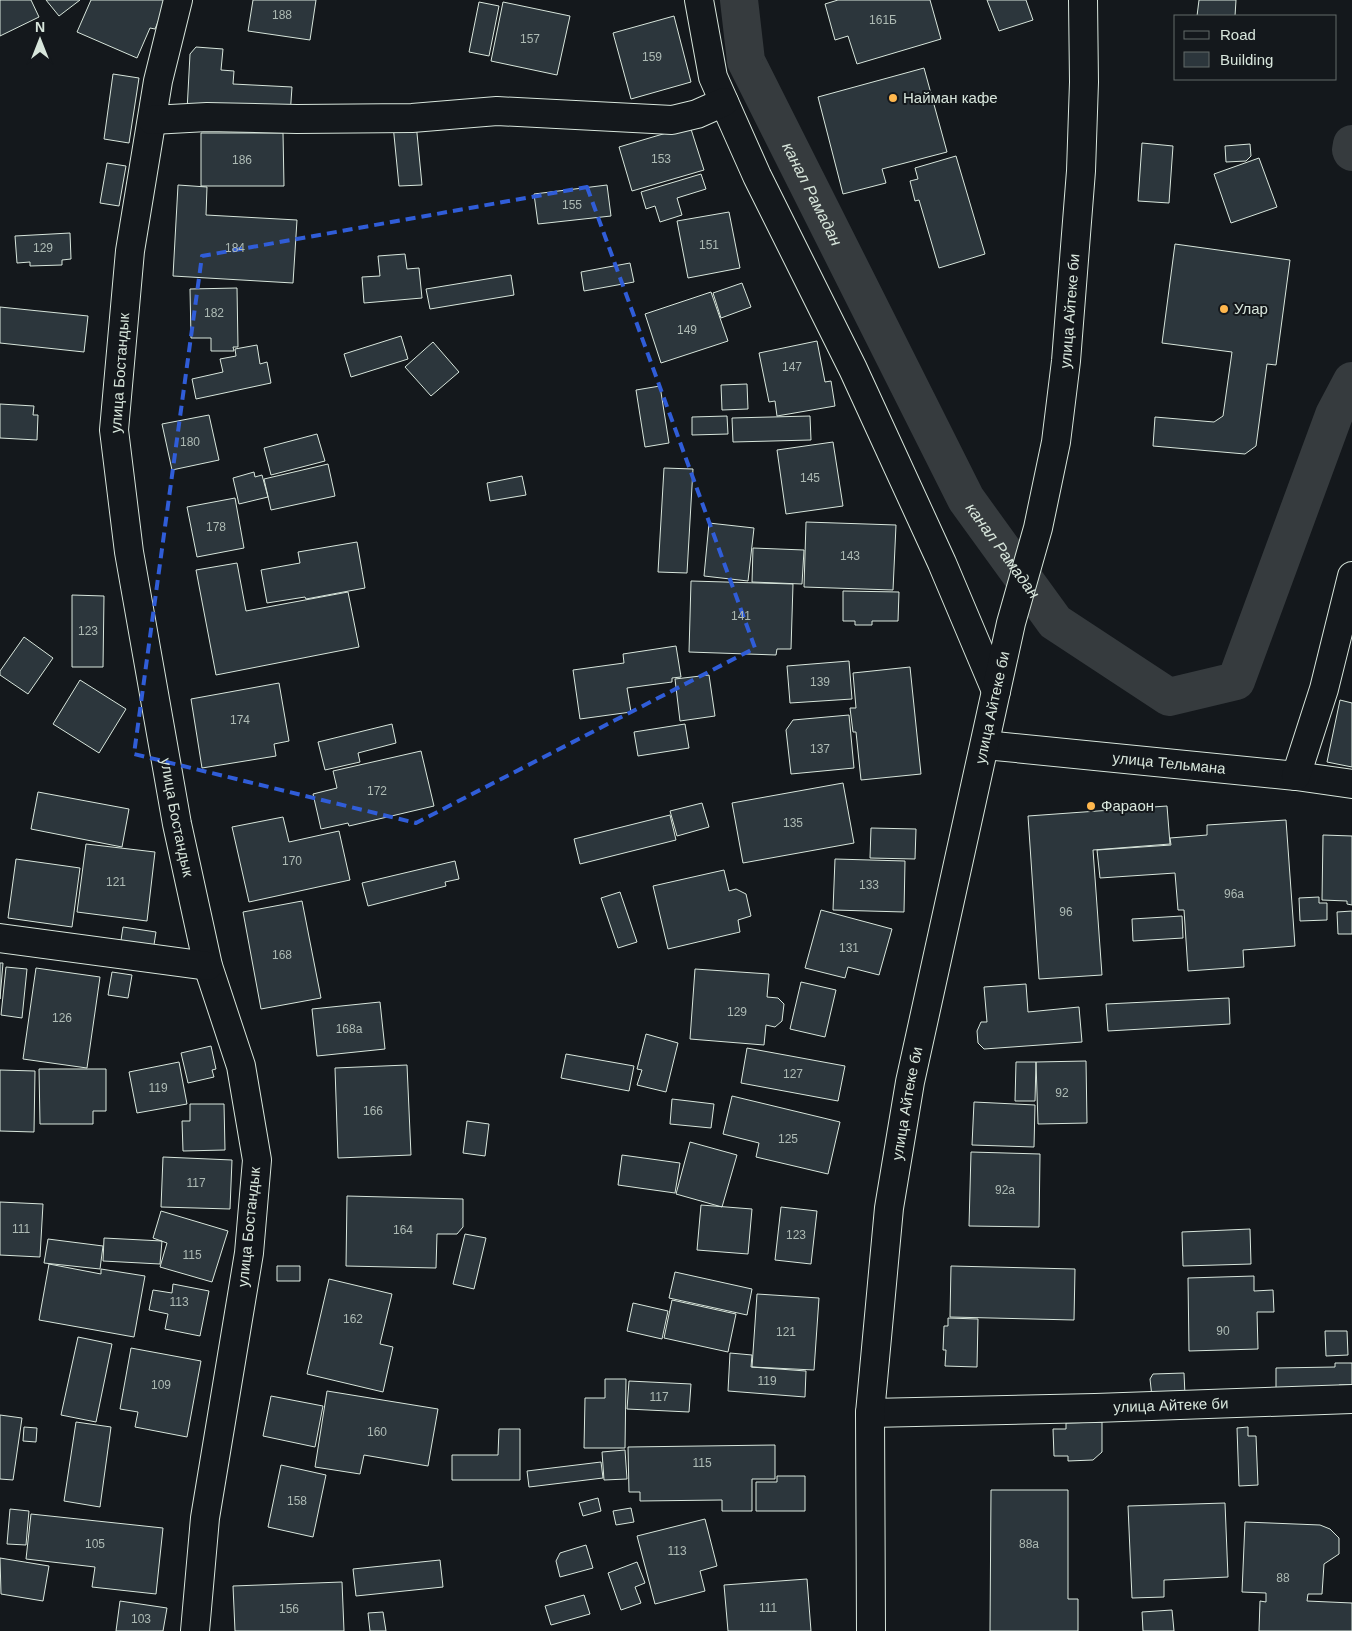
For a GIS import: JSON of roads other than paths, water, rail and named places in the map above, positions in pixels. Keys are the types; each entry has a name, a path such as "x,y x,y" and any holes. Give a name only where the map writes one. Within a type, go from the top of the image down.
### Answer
{"street":[{"name":"улица Бостандык","path":"178,0 158,81 130,251 114,430 130,552 177,824 208,966 241,1066 257,1160 249,1253 205,1518 195,1631"},
{"path":"699,0 713,77 757,176 853,369 942,563 996,691"},
{"name":"улица Айтеке би","path":"871,1631 870,1413 889,1208 910,1082 1011,623 1038,528 1056,442 1066,361 1081,162 1084,82 1082,0"},
{"path":"152,120 207,117 298,119 412,118 497,111 672,120 697,114 724,102"},
{"path":"1296,776 1324,689 1352,576"},
{"name":"улица Тельмана","path":"985,745 1296,776 1352,784"},
{"path":"0,938 208,966"},
{"name":"улица Айтеке би","path":"870,1413 1105,1408 1352,1399"}],"waterway":[{"name":"канал Рамадан","path":"739,0 746,61 966,499 1055,622 1169,697 1236,681 1334,415 1352,381"},
{"name":"канал Рамадан","path":"1352,144 1352,152"}],"place":[{"name":"Найман кафе","path":"893,98"},
{"name":"Улар","path":"1224,309"},
{"name":"Фараон","path":"1091,806"}]}
